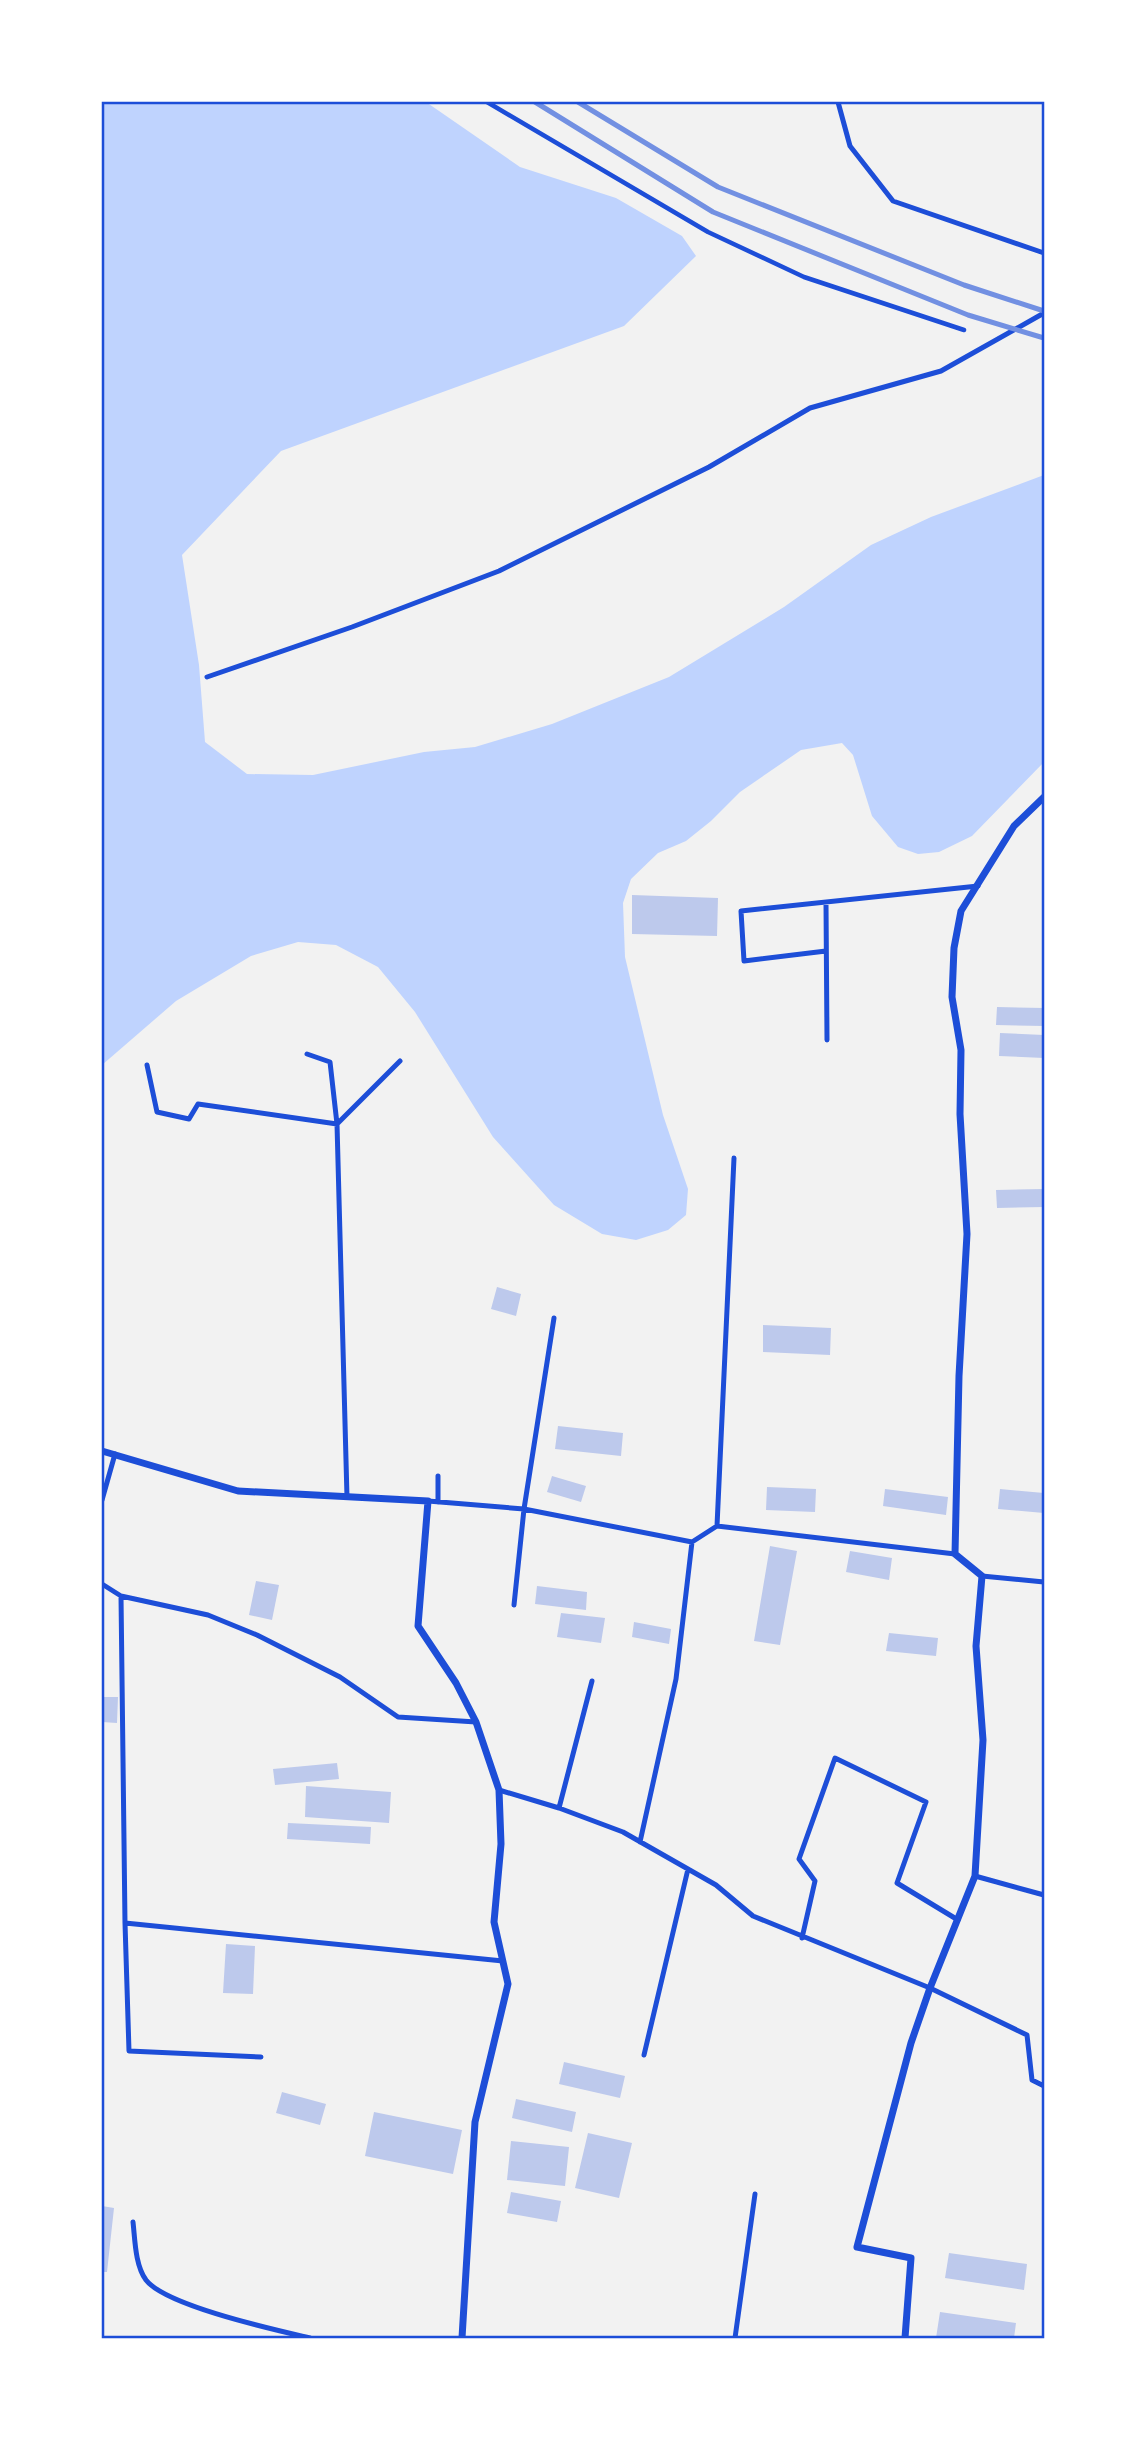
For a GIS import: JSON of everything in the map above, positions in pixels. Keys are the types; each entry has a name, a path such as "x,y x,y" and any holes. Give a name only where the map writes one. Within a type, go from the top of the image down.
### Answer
{"street":[{"path":"905,2339 911,2258 857,2247 911,2043 975,1876 983,1740 976,1646 982,1576 955,1554 959,1376 967,1234 960,1114 961,1050 952,997 954,960 961,911 1014,826 1045,797"},
{"path":"102,1451 238,1491 428,1501 418,1626 456,1683 476,1722 499,1790 501,1844 494,1922 508,1984 475,2122 462,2339"}],"lane":[{"path":"838,102 850,146 893,201 1045,253"},
{"path":"207,677 352,627 499,571 709,467 810,408 942,370 1045,313"},
{"path":"826,951 744,961 741,911 978,886"},
{"path":"825,902 827,1040"},
{"path":"307,1054 330,1062 337,1124 347,1497"},
{"path":"337,1124 400,1061"},
{"path":"148,1065 157,1112 189,1119 198,1104 337,1124"},
{"path":"717,1526 734,1158"},
{"path":"514,1605 524,1509 554,1318"},
{"path":"102,1500 115,1454"},
{"path":"438,1476 438,1502"},
{"path":"428,1501 524,1509 692,1542 717,1526 955,1554"},
{"path":"640,1842 676,1679 692,1542"},
{"path":"982,1576 1045,1582"},
{"path":"102,1584 121,1595 208,1615 257,1635 340,1677 398,1717 476,1722"},
{"path":"121,1595 129,2051 261,2057"},
{"path":"559,1808 592,1681"},
{"path":"802,1938 816,1881 800,1859 835,1758 926,1802 897,1883 958,1920"},
{"path":"499,1790 559,1808 623,1832 716,1885 753,1916 930,1988 1027,2035 1032,2080 1045,2086"},
{"path":"644,2055 688,1869"},
{"path":"975,1876 1045,1895"},
{"path":"125,1923 503,1961"},
{"path":"735,2339 755,2194"},
{"path":"133,2222 138,2258 146,2280 168,2295 225,2317 310,2339"}],"path":[{"path":"487,102 708,232 792,271 995,341"}],"water":[{"path":"102,102 426,102 520,167 616,198 682,236 696,256 624,326 281,451 182,555 199,665 205,742 247,774 313,775 424,752 475,747 552,724 669,677 784,607 871,545 931,517 1044,475 1044,762 972,836 939,852 918,854 898,847 872,816 853,755 842,743 801,750 740,792 686,841 658,853 631,879 623,903 625,957 663,1115 688,1189 686,1215 668,1230 636,1240 602,1234 554,1205 493,1137 415,1012 378,967 336,945 298,942 251,956 176,1001 102,1065"}],"building":[{"path":"632,895 718,898 717,936 632,934"},
{"path":"997,1007 1044,1008 1044,1026 996,1025"},
{"path":"1000,1033 1044,1035 1044,1058 999,1056"},
{"path":"1044,1189 1044,1207 997,1208 996,1190"},
{"path":"497,1287 521,1294 516,1316 491,1309"},
{"path":"763,1325 831,1328 830,1355 763,1352"},
{"path":"558,1426 623,1433 621,1456 555,1449"},
{"path":"552,1476 586,1486 581,1502 547,1492"},
{"path":"767,1487 816,1489 815,1512 766,1510"},
{"path":"885,1489 948,1497 946,1515 883,1506"},
{"path":"1000,1489 1044,1493 1044,1513 998,1509"},
{"path":"770,1546 797,1551 780,1645 754,1641"},
{"path":"850,1551 892,1558 889,1580 846,1572"},
{"path":"256,1581 279,1585 272,1620 249,1615"},
{"path":"537,1586 587,1592 586,1610 535,1604"},
{"path":"561,1613 605,1618 601,1643 557,1637"},
{"path":"634,1622 671,1629 669,1644 632,1637"},
{"path":"889,1633 938,1638 936,1656 886,1651"},
{"path":"102,1697 118,1697 117,1723 102,1722"},
{"path":"337,1763 339,1779 275,1785 273,1769"},
{"path":"306,1786 391,1792 389,1823 305,1817"},
{"path":"288,1823 371,1827 370,1844 287,1839"},
{"path":"226,1944 255,1946 253,1994 223,1993"},
{"path":"564,2062 625,2076 620,2098 559,2084"},
{"path":"282,2092 326,2104 320,2125 276,2113"},
{"path":"516,2099 576,2112 572,2132 512,2118"},
{"path":"374,2112 462,2130 453,2174 365,2156"},
{"path":"588,2133 632,2143 619,2198 575,2188"},
{"path":"511,2141 569,2147 565,2186 507,2180"},
{"path":"511,2192 561,2201 557,2222 507,2213"},
{"path":"102,2206 114,2208 107,2272 102,2272"},
{"path":"949,2253 1027,2264 1024,2290 945,2278"},
{"path":"940,2312 1016,2323 1014,2338 936,2338"}],"railway":[{"path":"535,102 713,212 968,315 1044,338"},
{"path":"578,102 718,187 964,285 1044,311"}]}
